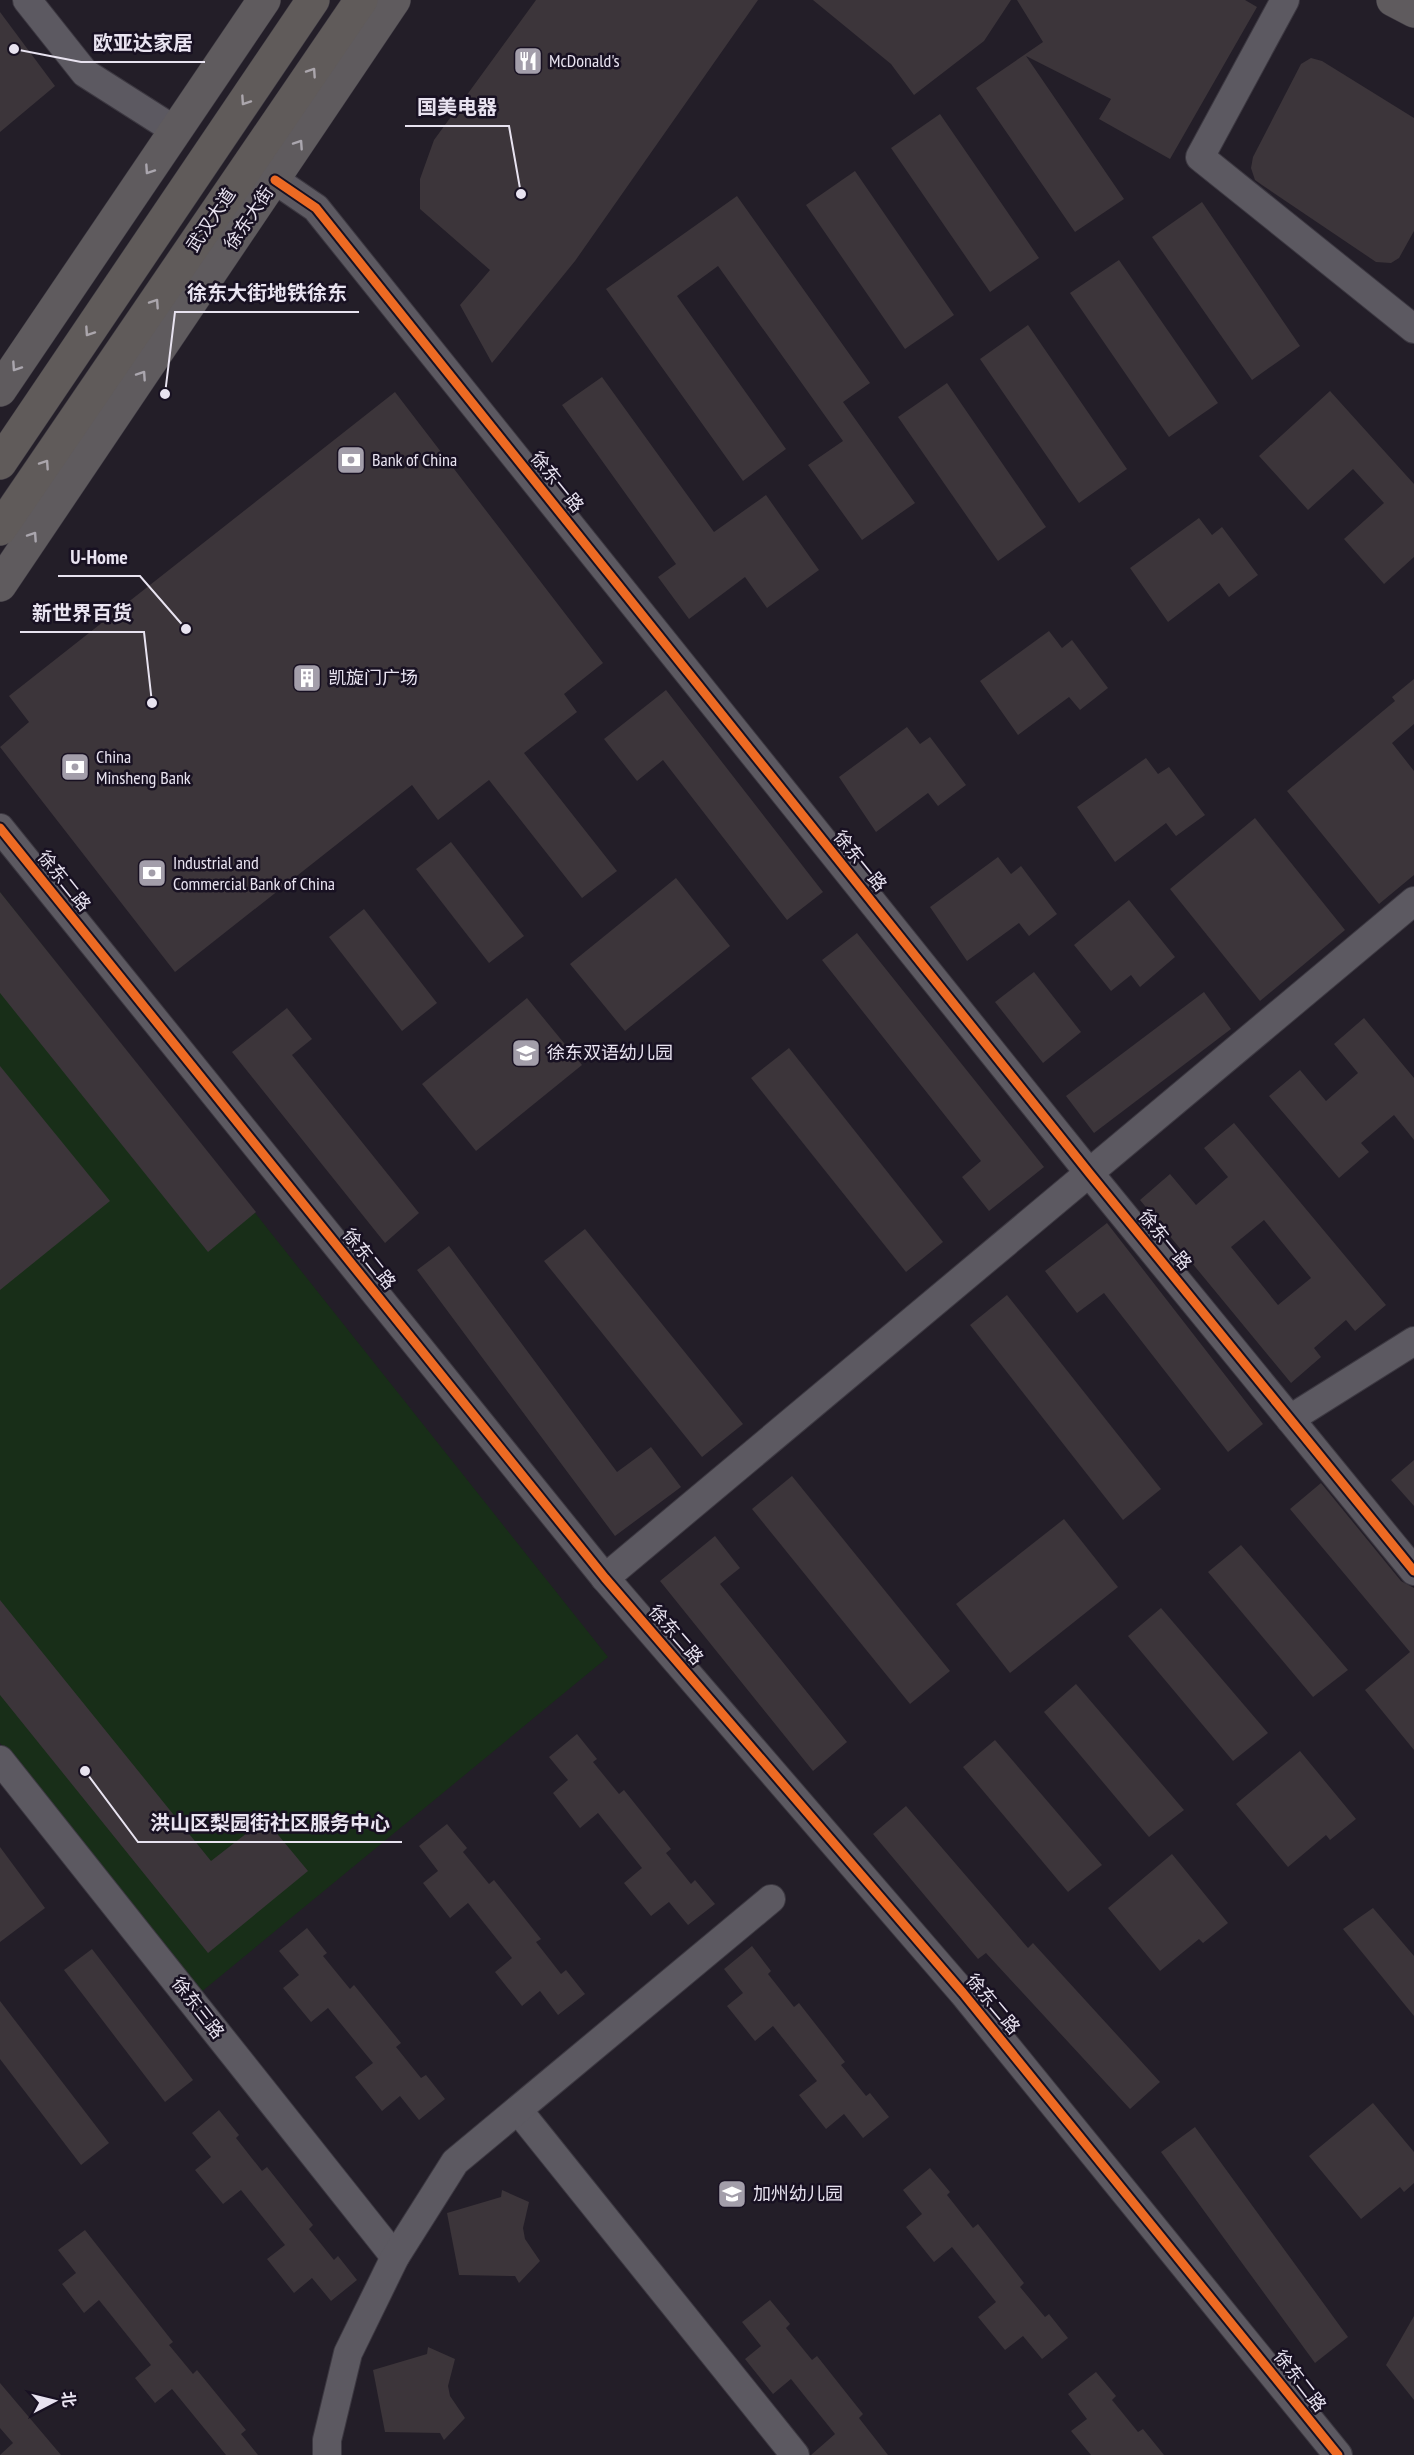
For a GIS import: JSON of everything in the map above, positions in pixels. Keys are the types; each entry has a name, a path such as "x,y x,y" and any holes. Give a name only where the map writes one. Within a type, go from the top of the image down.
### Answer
{"highway":[{"path":"0,463 313,0"},
{"name":"武汉大道","path":"0,529 361,0"}],"main road":[{"path":"0,390 264,0"},
{"name":"徐东大街","path":"0,585 275,180 394,0"},
{"path":"1393,0 1414,11"}],"street":[{"path":"27,0 85,73 176,131"},
{"path":"1285,0 1200,157 1414,329"},
{"name":"徐东一路","path":"275,180 316,208 1090,1174 1414,1571"},
{"name":"徐东二路","path":"0,828 605,1578 963,1993 1338,2455"},
{"path":"605,1578 1414,901"},
{"path":"1290,1419 1414,1341"},
{"name":"徐东三路","path":"0,1760 395,2257"},
{"path":"327,2455 327,2440 348,2353 395,2257 454,2162 771,1899"},
{"path":"518,2110 795,2455"}],"green space":[{"path":"0,892 608,1657 200,1993 0,1743"}],"building":[{"path":"536,0 758,0 575,261 492,363 460,305 490,270 420,209 420,179 434,140"},
{"path":"813,0 1011,0 984,41 914,95 891,64"},
{"path":"1017,0 1245,0 1257,7 1170,159 1099,119 1111,99 1026,56 1124,199 1075,232 976,88 1043,42"},
{"path":"0,12 55,86 0,132"},
{"path":"1311,58 1322,61 1414,118 1414,231 1399,258 1391,263 1376,262 1255,180 1251,168 1253,157 1301,64"},
{"path":"940,114 1039,258 990,292 891,148"},
{"path":"855,171 954,315 905,349 806,205"},
{"path":"737,196 870,383 843,402 915,503 862,540 808,465 843,441 718,266 677,296 786,449 743,481 606,289"},
{"path":"1202,202 1300,346 1252,380 1152,237"},
{"path":"1119,260 1218,403 1169,437 1070,293"},
{"path":"1028,325 1127,469 1079,503 980,359"},
{"path":"602,377 714,532 766,495 819,570 767,608 745,577 689,619 658,577 676,564 562,405"},
{"path":"947,383 1046,527 998,561 898,417"},
{"path":"1330,391 1414,484 1414,557 1384,584 1344,539 1384,503 1353,469 1308,510 1259,456"},
{"name":"凯旋门广场","path":"395,392 603,663 564,694 577,712 524,753 617,871 582,898 489,780 438,820 412,785 175,972 0,747 29,722 9,696"},
{"path":"1199,518 1212,535 1222,527 1258,575 1229,597 1219,583 1168,622 1130,568"},
{"path":"1049,631 1062,648 1072,640 1108,688 1080,710 1069,697 1018,735 980,681"},
{"path":"1414,679 1414,724 1392,743 1414,771 1414,875 1379,904 1287,791 1395,701 1392,697"},
{"path":"666,690 823,892 787,920 663,760 637,781 604,739"},
{"path":"907,727 920,744 930,737 966,785 938,806 928,793 876,832 839,777"},
{"path":"1146,758 1158,774 1169,767 1205,815 1176,836 1166,823 1115,862 1077,807"},
{"path":"1255,818 1345,930 1260,1001 1170,889"},
{"path":"451,842 524,936 489,963 416,869"},
{"path":"998,857 1011,874 1021,866 1057,914 1029,936 1019,923 967,961 930,907"},
{"path":"676,878 730,946 625,1031 570,964"},
{"path":"0,892 256,1212 208,1252 0,993"},
{"path":"1129,900 1175,957 1140,987 1131,975 1111,991 1074,945"},
{"path":"364,909 437,1003 402,1031 329,937"},
{"path":"857,933 1044,1167 989,1211 962,1177 981,1161 822,960"},
{"path":"1034,972 1081,1032 1043,1063 995,1002"},
{"path":"1204,992 1231,1029 1094,1133 1066,1096"},
{"path":"527,998 582,1065 476,1151 422,1084"},
{"path":"287,1008 312,1039 292,1055 419,1213 385,1243 232,1052"},
{"path":"1364,1018 1414,1078 1414,1140 1394,1115 1361,1143 1369,1152 1339,1178 1269,1096 1300,1070 1326,1101 1358,1073 1334,1044"},
{"path":"789,1048 943,1242 906,1272 751,1078"},
{"path":"0,1066 110,1201 0,1290"},
{"path":"1234,1123 1386,1305 1355,1331 1346,1320 1314,1348 1321,1357 1291,1383 1140,1200 1170,1174 1196,1205 1228,1177 1204,1148","holes":["1264,1220 1311,1278 1278,1305 1231,1247"]},
{"path":"1107,1223 1263,1424 1228,1452 1104,1293 1077,1313 1045,1271"},
{"path":"585,1229 743,1424 702,1457 544,1261"},
{"path":"449,1246 617,1472 651,1447 681,1487 615,1536 417,1270"},
{"path":"1007,1295 1161,1489 1123,1520 970,1325"},
{"path":"1414,1460 1414,1506 1391,1480"},
{"path":"792,1476 950,1671 910,1704 752,1509"},
{"path":"1321,1483 1401,1581 1414,1588 1414,1750 1365,1690 1410,1652 1290,1509"},
{"path":"1064,1519 1118,1587 1010,1673 956,1604"},
{"path":"715,1536 740,1568 720,1584 847,1742 813,1771 660,1581"},
{"path":"1241,1545 1348,1670 1313,1697 1208,1572"},
{"path":"0,1600 211,1861 265,1819 308,1871 208,1953 0,1695"},
{"path":"1161,1608 1268,1733 1233,1761 1128,1636"},
{"path":"1076,1684 1184,1810 1149,1837 1044,1712"},
{"path":"577,1734 597,1759 593,1762 619,1794 624,1790 671,1849 666,1853 691,1884 695,1880 715,1904 688,1925 669,1902 651,1916 624,1883 642,1868 598,1813 580,1828 553,1793 568,1780 549,1757"},
{"path":"995,1740 1102,1865 1068,1892 963,1767"},
{"path":"1300,1751 1356,1819 1330,1840 1326,1835 1288,1867 1236,1804"},
{"path":"906,1806 1028,1948 1033,1943 1160,2082 1130,2109 986,1953 978,1959 873,1834"},
{"path":"447,1824 467,1848 463,1852 489,1884 494,1880 541,1939 536,1942 561,1974 566,1970 585,1994 558,2015 540,1991 522,2006 495,1972 512,1958 468,1903 450,1918 423,1883 438,1871 419,1846"},
{"path":"0,1847 45,1908 0,1942"},
{"path":"1172,1854 1228,1923 1203,1943 1199,1939 1160,1971 1108,1908"},
{"path":"1373,1908 1414,1956 1414,2016 1343,1929"},
{"path":"307,1928 327,1953 323,1956 350,1989 354,1985 401,2043 396,2047 421,2078 426,2075 445,2099 419,2120 400,2096 382,2111 355,2077 373,2063 328,2008 311,2022 283,1988 299,1975 279,1951"},
{"path":"752,1946 771,1971 768,1974 794,2007 799,2003 845,2062 841,2065 866,2096 870,2093 889,2117 863,2138 844,2114 826,2129 799,2095 817,2081 773,2026 755,2041 727,2006 743,1993 724,1969"},
{"path":"92,1949 193,2080 165,2102 64,1970"},
{"path":"0,2001 109,2143 81,2165 0,2059"},
{"path":"1373,2103 1414,2152 1414,2183 1404,2192 1400,2187 1361,2219 1309,2156"},
{"path":"219,2110 239,2135 236,2138 262,2171 267,2167 313,2225 309,2229 334,2260 338,2256 357,2280 331,2301 312,2278 294,2293 267,2259 285,2245 241,2190 223,2204 195,2170 211,2157 192,2133"},
{"path":"1195,2127 1348,2337 1315,2363 1161,2152"},
{"path":"930,2168 950,2192 947,2195 973,2228 978,2224 1024,2283 1020,2287 1045,2317 1049,2314 1068,2338 1042,2359 1023,2336 1005,2350 978,2317 996,2302 952,2247 934,2262 906,2227 922,2214 903,2190"},
{"path":"502,2190 529,2202 523,2228 525,2239 540,2261 519,2283 515,2276 459,2275 447,2213 501,2197"},
{"path":"85,2230 173,2342 169,2345 193,2374 197,2370 246,2430 241,2434 258,2455 226,2455 172,2389 155,2403 135,2378 151,2365 99,2300 84,2313 62,2284 76,2273 58,2250"},
{"path":"770,2300 790,2324 786,2328 812,2360 817,2356 863,2414 859,2418 888,2455 811,2455 835,2434 791,2379 773,2394 745,2359 761,2346 742,2322"},
{"path":"1414,2316 1414,2400 1386,2365"},
{"path":"428,2347 455,2359 448,2386 450,2396 465,2418 444,2440 440,2433 385,2432 373,2370 427,2354"},
{"path":"1096,2372 1116,2396 1112,2400 1138,2432 1143,2429 1164,2455 1091,2455 1071,2431 1087,2419 1068,2394"},
{"path":"0,2383 61,2455 0,2455 13,2443 0,2428"}],"cycle path":[{"path":"275,180 316,208 1090,1174 1414,1571"},
{"path":"0,828 605,1578 963,1993 1338,2455"}],"place":[{"name":"欧亚达家居","path":"14,49"},
{"name":"McDonald's","path":"528,61"},
{"name":"国美电器","path":"521,194"},
{"name":"徐东大街地铁徐东","path":"165,394"},
{"name":"Bank of China","path":"351,460"},
{"name":"U-Home","path":"186,629"},
{"name":"凯旋门广场","path":"307,678"},
{"name":"新世界百货","path":"152,703"},
{"name":"China Minsheng Bank","path":"75,767"},
{"name":"Industrial and Commercial Bank of China","path":"152,873"},
{"name":"徐东双语幼儿园","path":"526,1053"},
{"name":"洪山区梨园街社区服务中心","path":"85,1771"},
{"name":"加州幼儿园","path":"732,2194"}]}
